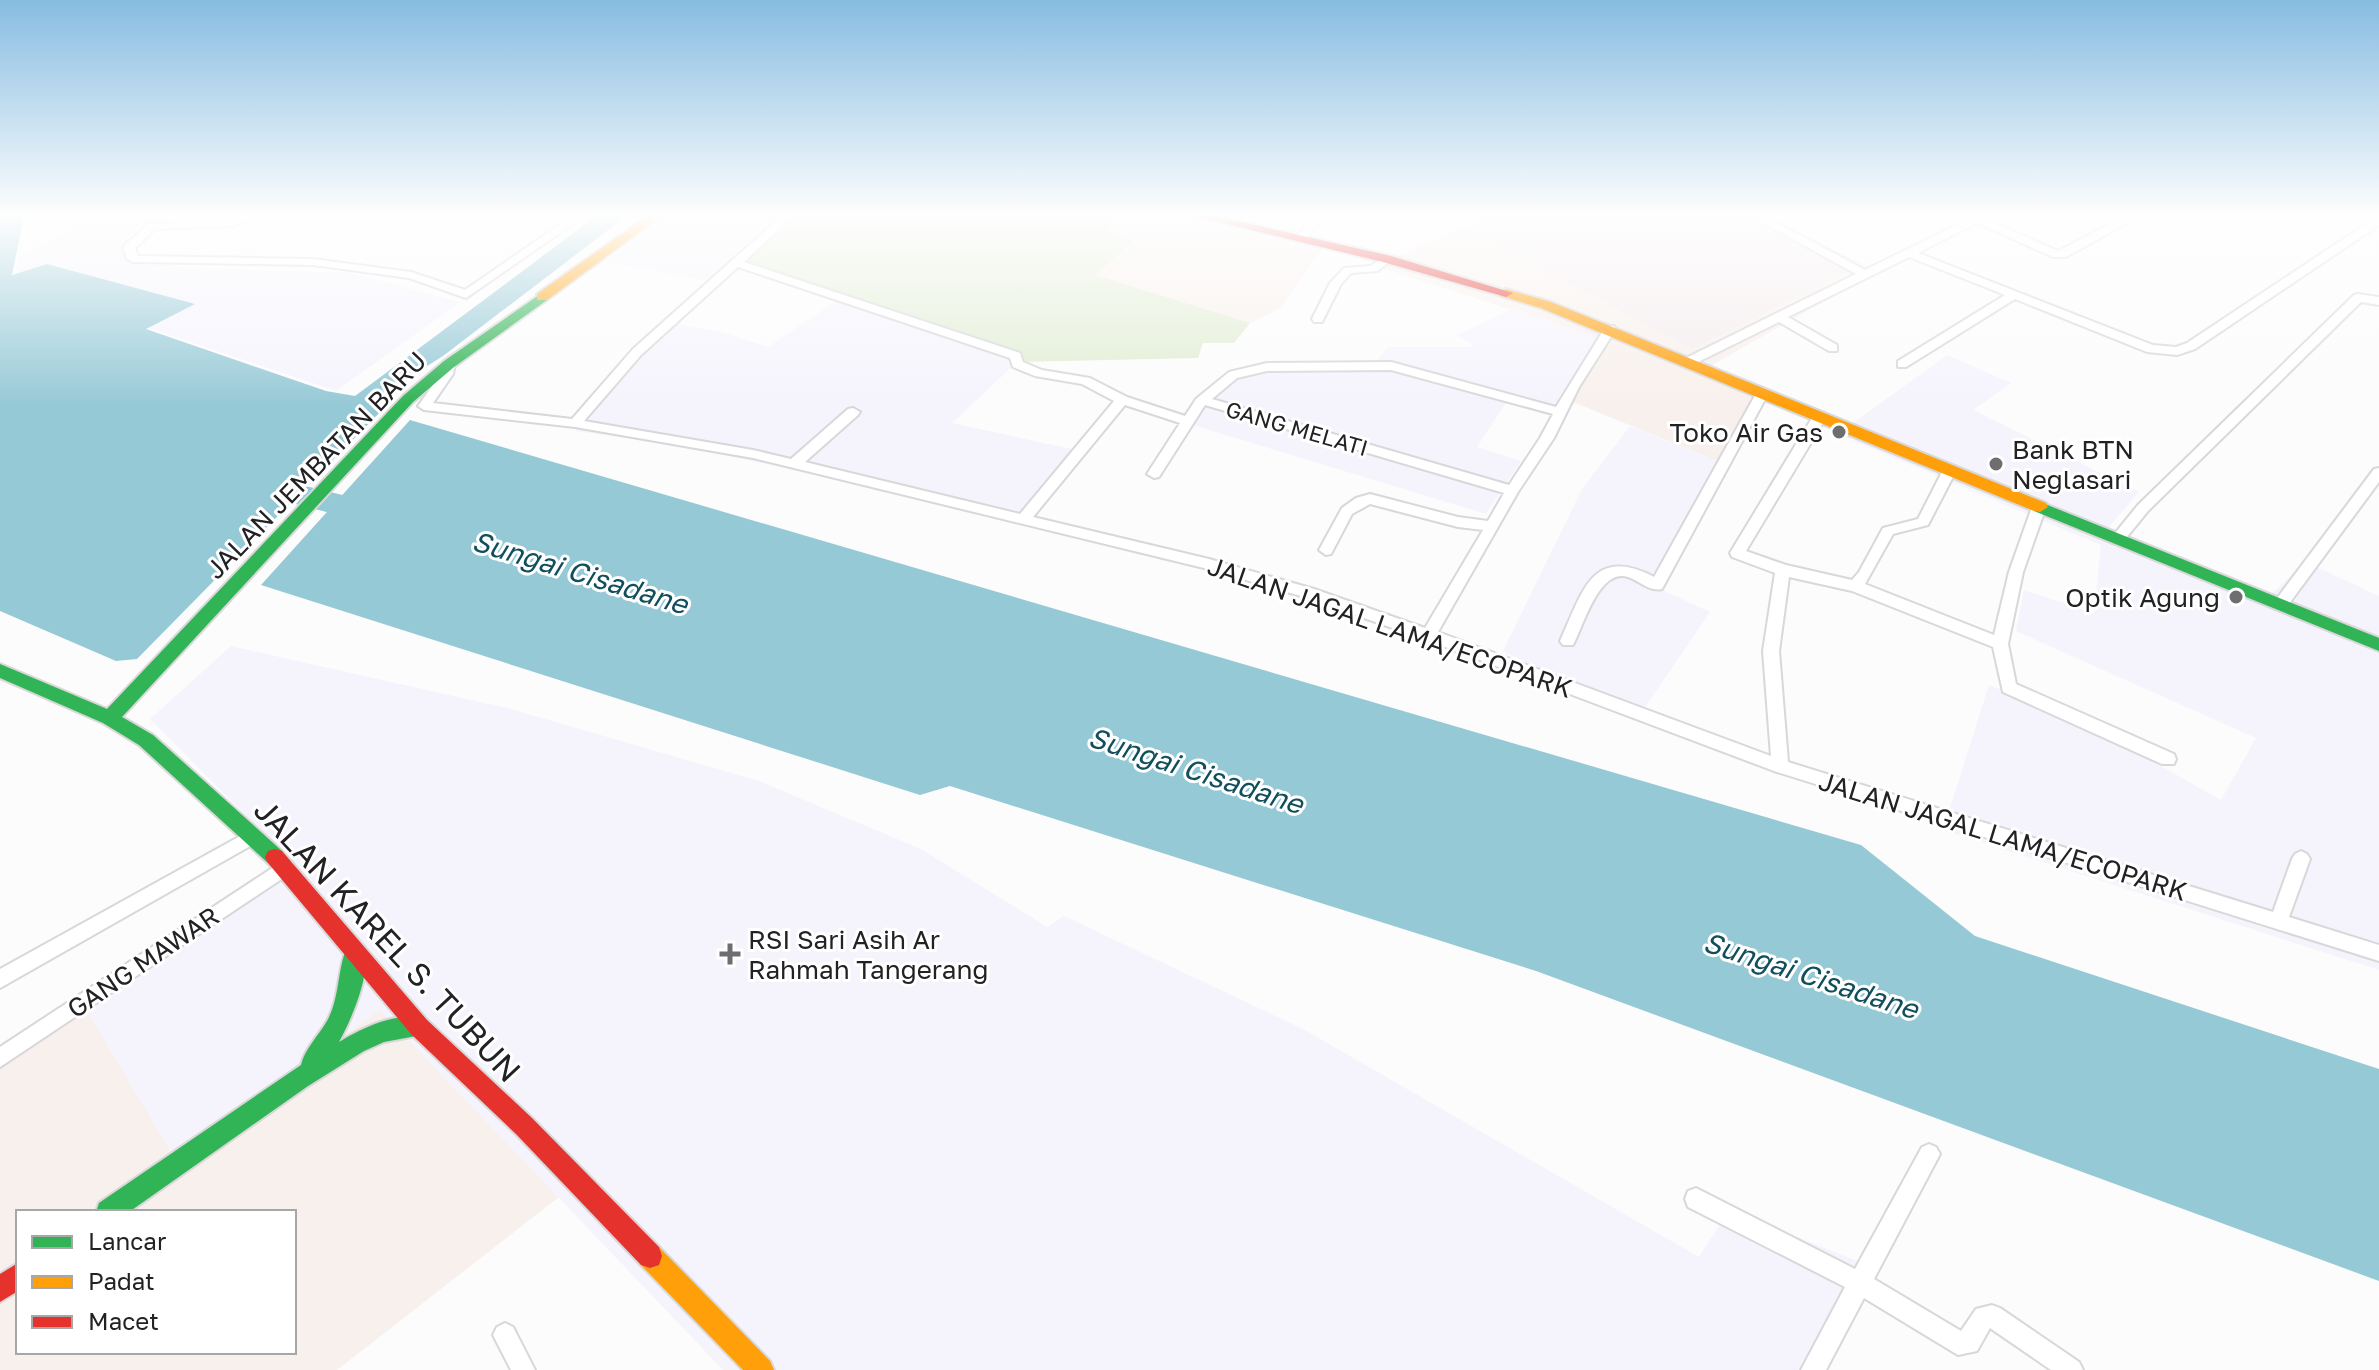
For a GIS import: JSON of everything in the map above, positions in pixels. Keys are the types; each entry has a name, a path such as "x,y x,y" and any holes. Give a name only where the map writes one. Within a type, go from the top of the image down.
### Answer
{"main road":[{"name":"JALAN JEMBATAN BARU","path":"110,718 408,399 442,370 569,278"},
{"path":"1453,278 1532,300 1695,358 1820,416 2379,645"},
{"name":"JALAN KAREL S. TUBUN","path":"0,671 110,718 146,740 253,836 286,867 355,954 419,1027 524,1126 761,1370"},
{"path":"300,1078 344,1019 351,1000 355,954"},
{"path":"111,1210 300,1078 356,1044 382,1032 419,1027"}],"street":[{"path":"419,278 466,294 489,278"},
{"path":"575,423 637,352 720,278"},
{"name":"GANG MELATI","path":"782,278 1018,356 1019,365 1039,373 1086,381 1122,400 1188,421 1205,401 1512,491"},
{"path":"1318,319 1341,278"},
{"path":"1695,358 1856,278"},
{"path":"1971,278 2151,349 2177,351 2191,346 2293,278"},
{"path":"1902,364 2014,295"},
{"path":"2117,540 2143,508 2358,298 2379,301"},
{"path":"1780,317 1833,348"},
{"path":"1429,635 1610,329"},
{"path":"1205,401 1233,375 1267,367 1391,366 1560,412"},
{"name":"JALAN JAGAL LAMA/ECOPARK","path":"442,370 447,374 424,406 652,434 794,464 1209,564 1309,593 1429,635 1780,766 2379,953"},
{"path":"1568,641 1596,583 1605,573 1623,570 1657,585 1763,392"},
{"path":"1023,519 1122,400"},
{"path":"794,464 853,412"},
{"path":"1820,416 1737,553 1783,570 1855,586 2000,644"},
{"path":"1154,474 1188,421"},
{"path":"1855,586 1865,575 1888,531 1923,522 1950,469"},
{"path":"2280,605 2379,472"},
{"path":"1326,550 1348,507 1356,501 1370,499 1458,522 1494,526"},
{"path":"2039,507 2016,572 2000,644 2009,688 2168,759"},
{"path":"1780,766 1771,651 1783,570"},
{"path":"0,979 253,836"},
{"path":"2278,922 2301,859"},
{"name":"GANG MAWAR","path":"0,1058 286,867"},
{"path":"1813,1370 1929,1154"},
{"path":"1696,1199 1860,1283 1958,1343 1969,1343 1984,1317 1992,1316 2071,1370"},
{"path":"505,1335 523,1370"}],"shaded area":[{"path":"16,278 370,278 460,302 336,391 16,283"},
{"path":"693,278 726,278 721,283"},
{"path":"1104,278 1302,278 1281,308 1250,323"},
{"path":"1412,278 1866,278 1712,365 1766,392 1722,463 1568,400 1605,340"},
{"path":"1559,278 1834,278 1692,349"},
{"path":"838,300 937,327 1017,362 952,423 1076,450 1035,521 677,445 575,431 667,322 721,332 768,347"},
{"path":"1514,308 1606,340 1561,414 1507,401 1477,447 1521,461 1486,514 1183,422 1225,375 1264,366 1375,364 1387,347 1475,347 1457,335"},
{"path":"1947,355 2011,383 1973,410 2139,492 2109,527 2271,594 2306,562 2379,596 2379,970 1943,830 1989,685 2076,718 2221,800 2256,738 2016,631 2024,590 2094,613 2101,545 1838,434"},
{"path":"1630,426 1722,463 1647,583 1710,612 1637,719 1503,651 1582,489"},
{"path":"231,646 511,709 759,781 921,849 1047,927 1064,916 1303,1029 1699,1257 1729,1210 1880,1270 1821,1370 723,1370 380,1010 173,1156 84,1005 297,867 150,719"},
{"path":"84,1005 173,1155 380,1009 559,1197 337,1370 0,1370 0,1062"}],"green space":[{"path":"780,278 1104,278 1250,323 1234,343 1203,343 1198,358 1017,362 937,327"}],"water":[{"path":"0,278 99,278 195,304 146,329 326,391 355,396 513,278 545,278 443,356 373,400 386,406 137,659 116,661 0,611"},
{"path":"410,420 1861,845 1975,936 2379,1069 2379,1281 1536,971 950,786 920,795 261,585"}],"waterway":[{"name":"Sungai Cisadane","path":"252,483 381,515"}],"traffic: fast":[{"path":"110,718 408,399 449,364 542,297"},
{"path":"2040,507 2379,645"},
{"path":"0,671 110,718 146,740 275,857"},
{"path":"312,1063 330,1038 342,1012 351,985 355,954"},
{"path":"111,1210 300,1078 356,1044 382,1032 419,1027"}],"traffic: slow":[{"path":"542,297 569,278"},
{"path":"1506,293 1546,305 2040,507"},
{"path":"650,1256 761,1370"}],"traffic: jam":[{"path":"1453,278 1506,293"},
{"path":"275,857 419,1027 524,1126 650,1256"},
{"path":"0,1289 16,1277"}],"place":[{"name":"Toko Air Gas","path":"1839,432"},
{"name":"Bank BTN Neglasari","path":"1996,464"},
{"name":"Optik Agung","path":"2236,597"},
{"name":"RSI Sari Asih Ar Rahmah Tangerang","path":"730,954"}]}
